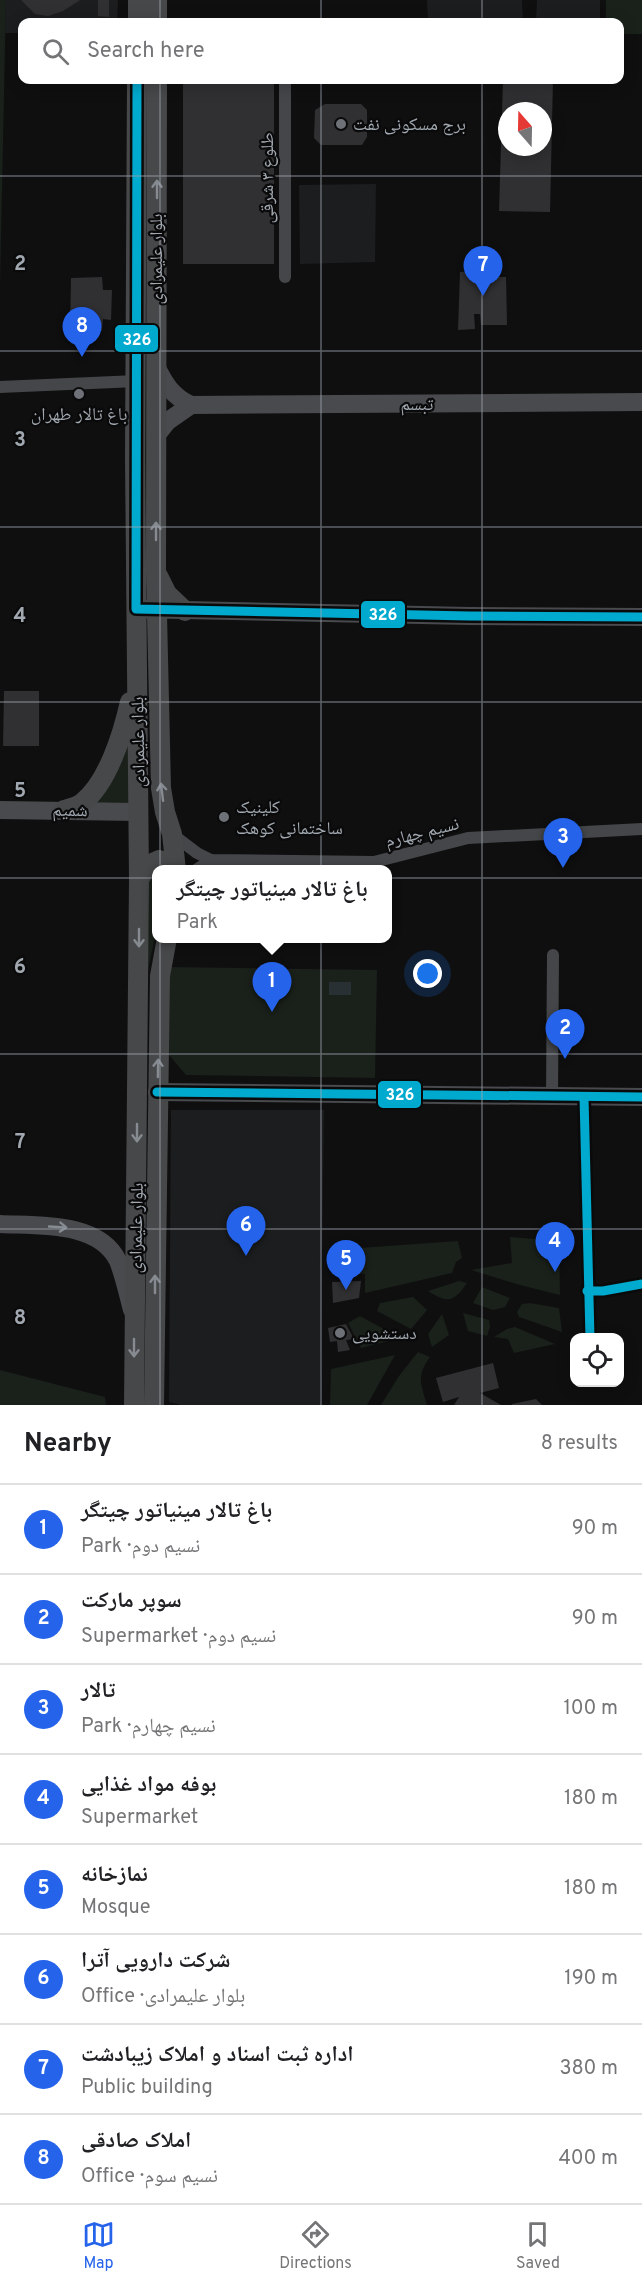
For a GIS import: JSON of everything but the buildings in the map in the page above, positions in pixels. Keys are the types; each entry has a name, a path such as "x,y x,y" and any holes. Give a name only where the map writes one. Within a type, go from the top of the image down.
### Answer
{"main road":[{"path":"138,0 138,18"},
{"path":"157,0 157,18"},
{"name":"بلوار علیمرادی","path":"134,1405 139,879 136,609 138,84"},
{"name":"بلوار علیمرادی","path":"157,84 156,571 161,788 172,834 175,865"},
{"path":"156,571 167,594 185,611"},
{"path":"64,810 80,805 93,792 112,759 125,723 137,673"},
{"path":"139,879 148,865 159,860 172,865"},
{"name":"بلوار علیمرادی","path":"154,1405 160,976 166,943"}],"street":[{"name":"طلوع ۳ شرقی","path":"285,84 285,277"},
{"path":"156,366 170,391 179,400 191,405"},
{"path":"0,387 137,381"},
{"name":"تبسم","path":"191,405 642,402"},
{"path":"156,436 168,421 191,405"},
{"path":"136,609 642,617"},
{"name":"شمیم","path":"0,810 139,812"},
{"name":"نسیم چهارم","path":"211,860 374,862 468,838 642,829"},
{"path":"172,834 197,853 211,860 204,865"},
{"path":"552,1097 553,955"},
{"path":"157,1092 642,1097"},
{"path":"0,1224 74,1228 96,1239 117,1260 134,1315"}],"shaded area":[{"path":"0,0 6,0 0,284"},
{"path":"6,0 118,0 117,18 18,18 18,33 5,33"},
{"path":"427,0 522,0 523,18 428,18"},
{"path":"537,0 600,0 600,18 536,18"},
{"path":"606,0 642,0 642,34 624,34 624,18 606,18"},
{"path":"145,84 152,84 149,585 144,585"},
{"path":"376,184 375,262 300,264 299,185"},
{"path":"131,721 131,804 94,804"},
{"path":"152,872 154,943 148,969 148,875"},
{"path":"170,967 377,970 375,1078 186,1075 168,1054"},
{"path":"329,982 351,982 351,995 329,995"},
{"path":"171,1110 324,1110 320,1405 181,1405 169,1402"},
{"path":"510,1237 559,1241 560,1295 471,1270 512,1263"},
{"path":"458,1241 462,1258 456,1262 452,1273 365,1293 365,1274 332,1275 331,1250"},
{"path":"459,1281 467,1283 458,1294 450,1299 441,1298 428,1291"},
{"path":"482,1287 510,1298 505,1307 493,1310 473,1303"},
{"path":"413,1297 427,1310 411,1329 377,1311 380,1303"},
{"path":"530,1303 559,1308 562,1332 519,1317 517,1312 522,1304"},
{"path":"463,1313 489,1320 490,1327 487,1336 468,1331"},
{"path":"442,1314 449,1335 432,1347 428,1334"},
{"path":"360,1316 400,1338 361,1348 348,1323"},
{"path":"515,1327 555,1344 514,1353 508,1339 494,1337"},
{"path":"418,1352 430,1357 421,1375 427,1405 381,1405 399,1376"},
{"path":"395,1355 367,1405 330,1405 331,1369"},
{"path":"0,1370 105,1397 106,1405 0,1405"}],"transit line":[{"name":"326","path":"137,84 136,609 642,617"},
{"name":"326","path":"157,1092 642,1097"},
{"name":"326","path":"584,1097 590,1333"},
{"name":"326","path":"587,1291 603,1291 642,1284"}],"place":[{"name":"برج مسکونی نفت","path":"341,124"},
{"name":"اداره ثبت اسناد و املاک زیبادشت","path":"483,296"},
{"name":"املاک صادقی","path":"82,357"},
{"name":"باغ تالار طهران","path":"79,394"},
{"name":"کلینیک ساختمانی کوهک","path":"224,817"},
{"name":"تالار","path":"563,868"},
{"name":"باغ تالار مینیاتور چیتگر","path":"272,1012"},
{"name":"سوپر مارکت","path":"565,1059"},
{"name":"شرکت دارویی آترا","path":"246,1256"},
{"name":"بوفه مواد غذایی","path":"555,1272"},
{"name":"نمازخانه","path":"346,1290"},
{"name":"دستشویی","path":"340,1333"}]}
